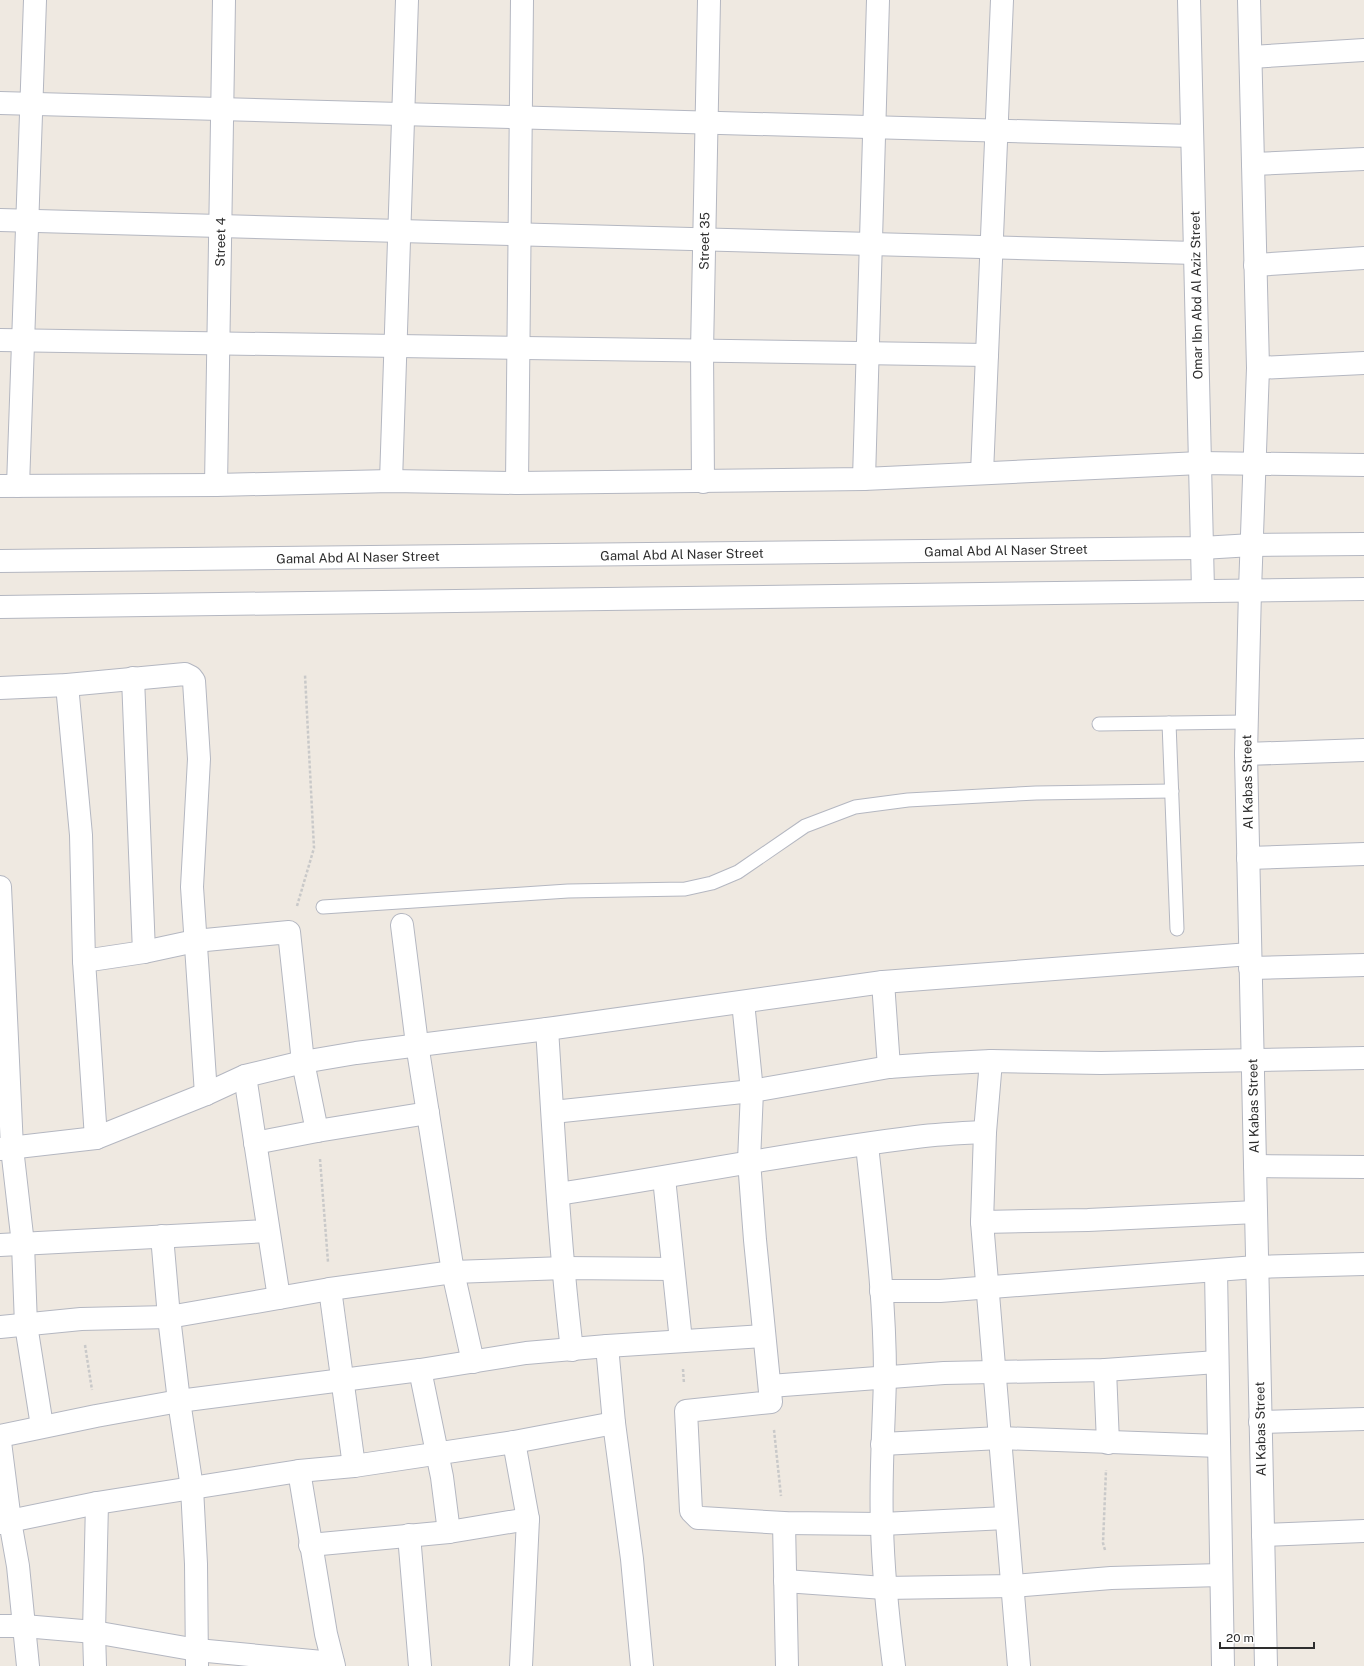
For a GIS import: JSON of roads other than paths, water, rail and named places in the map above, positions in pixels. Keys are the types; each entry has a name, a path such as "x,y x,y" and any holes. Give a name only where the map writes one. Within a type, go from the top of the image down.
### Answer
{"street":[{"path":"35,0 23,340 9,486 216,485 391,481 517,483 703,482 864,479 1200,463 1364,465"},
{"name":"Street 4","path":"216,485 224,0"},
{"path":"391,481 407,0"},
{"path":"517,483 522,0"},
{"name":"Street 35","path":"703,482 702,351 709,0"},
{"path":"864,479 878,0"},
{"path":"982,474 1002,0"},
{"name":"Omar Ibn Abd Al Aziz Street","path":"1189,0 1203,590"},
{"path":"1249,0 1258,368 1252,545"},
{"path":"1251,56 1364,50"},
{"path":"0,103 1192,136"},
{"path":"1253,164 1364,159"},
{"path":"0,220 1195,253"},
{"path":"1255,265 1364,258"},
{"path":"0,340 987,355"},
{"path":"1258,368 1364,363"},
{"name":"Gamal Abd Al Naser Street","path":"0,561 1202,548 1252,545 1364,544"},
{"name":"Al Kabas Street","path":"1252,545 1246,754 1256,1267 1266,1666"},
{"path":"0,607 1364,589"},
{"path":"0,688 67,685 185,674 191,677 194,681 199,759 192,887 206,1094"},
{"path":"133,678 144,952"},
{"path":"67,685 81,836 84,961 96,1138"},
{"path":"1246,754 1364,750"},
{"path":"1248,858 1364,854"},
{"path":"0,888 6,1148 22,1244 26,1325 42,1426"},
{"path":"402,925 417,1044 453,1272 473,1362"},
{"path":"84,961 144,952 195,941 289,932 303,1062 317,1131"},
{"path":"6,1148 96,1138 206,1094 245,1076 303,1062 417,1044 547,1029 883,982 1250,961 1364,965"},
{"path":"883,982 889,1067"},
{"path":"743,1002 752,1091 750,1161 770,1394"},
{"path":"547,1029 558,1194 572,1350"},
{"path":"553,1112 752,1091 889,1067 991,1060 1101,1063 1364,1058"},
{"path":"991,1060 982,1222 1019,1666"},
{"path":"245,1076 279,1298"},
{"path":"255,1143 317,1131 428,1113"},
{"path":"558,1194 664,1178 750,1161 867,1144 917,1137 986,1132"},
{"path":"867,1144 881,1291 885,1376 882,1444 884,1588 894,1666"},
{"path":"1255,1166 1364,1167"},
{"path":"664,1178 681,1341"},
{"path":"982,1222 1088,1220 1256,1212"},
{"path":"0,1245 268,1231"},
{"path":"162,1236 169,1318 179,1401 192,1488 196,1564 197,1658"},
{"path":"881,1291 940,1291 1256,1267 1364,1264"},
{"path":"0,1327 81,1319 169,1318 330,1289 453,1272 565,1268 673,1269"},
{"path":"1216,1271 1223,1666"},
{"path":"330,1289 341,1380 354,1466"},
{"path":"0,1436 42,1426 179,1401 420,1370 526,1353 764,1336"},
{"path":"608,1346 614,1423 632,1559 642,1666"},
{"path":"1006,1518 882,1524 784,1523 702,1518 695,1516 691,1511 686,1411 770,1394 885,1376 944,1372 995,1373 1105,1370 1217,1362"},
{"path":"420,1370 442,1478 449,1532"},
{"path":"1105,1370 1108,1443"},
{"path":"1260,1422 1364,1419"},
{"path":"5,1522 97,1503 299,1471 354,1466 514,1442 614,1423"},
{"path":"882,1444 1000,1438 1218,1446"},
{"path":"0,1442 5,1522 18,1566 28,1666"},
{"path":"514,1442 528,1519 521,1666"},
{"path":"0,1626 24,1626 94,1632 197,1658 333,1665 310,1545 299,1471"},
{"path":"95,1666 94,1632 97,1503"},
{"path":"310,1545 449,1532 528,1519"},
{"path":"784,1523 787,1666"},
{"path":"1263,1535 1364,1531"},
{"path":"409,1536 420,1666"},
{"path":"785,1581 884,1588 1013,1586 1111,1578 1221,1575"}],"lane":[{"path":"1099,724 1246,722"},
{"path":"1169,723 1177,929"},
{"path":"323,908 568,891 685,889 712,883 738,872 805,826 855,807 908,800 1036,793 1172,791"}]}
